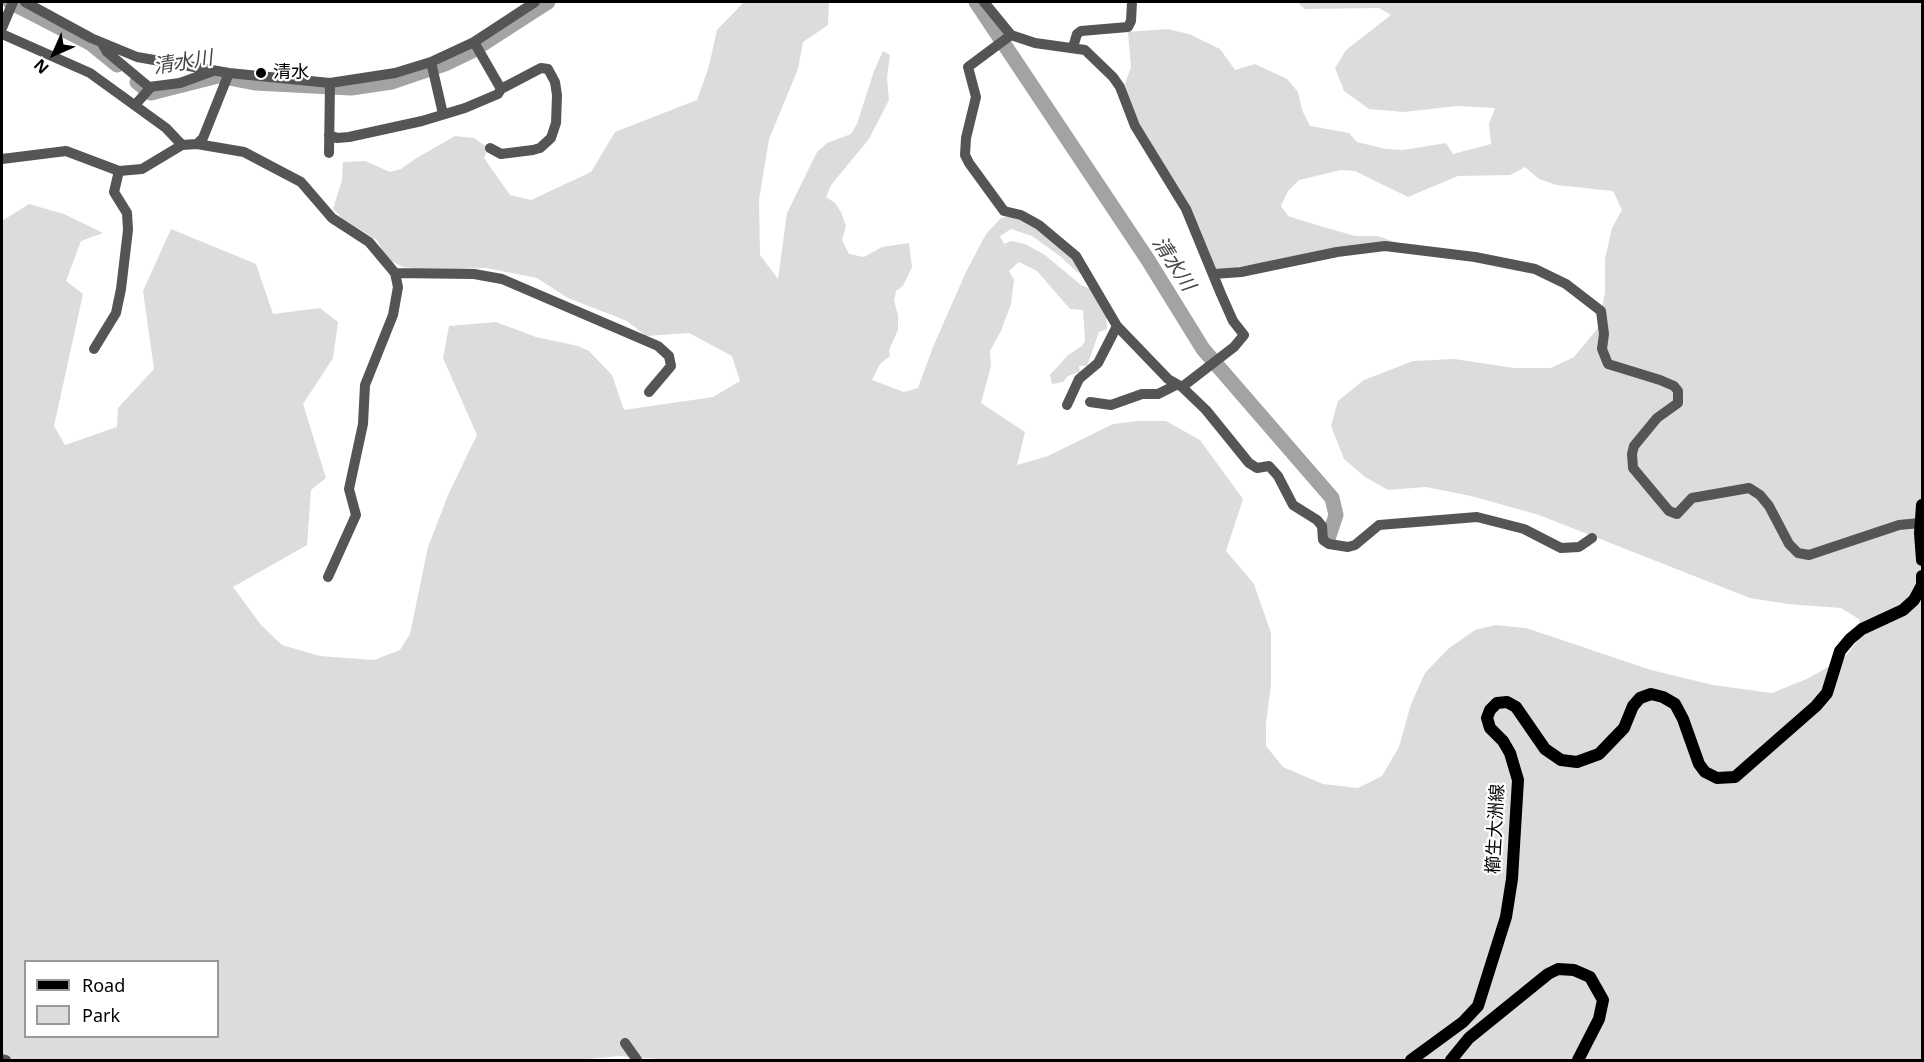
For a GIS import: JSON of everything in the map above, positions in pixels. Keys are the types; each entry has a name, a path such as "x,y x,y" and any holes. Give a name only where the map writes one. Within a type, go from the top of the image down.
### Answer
{"main road":[{"path":"1923,506 1920,523 1923,560"},
{"name":"櫛生大洲線","path":"1411,1060 1463,1022 1478,1006 1506,917 1512,879 1518,780 1510,753 1503,741 1490,728 1487,718 1490,710 1497,703 1507,702 1516,707 1545,749 1561,760 1577,762 1599,754 1624,728 1633,706 1640,698 1651,694 1663,696 1675,704 1679,711 1699,764 1705,772 1718,778 1735,777 1816,706 1827,693 1840,651 1862,629 1904,610 1914,600 1922,585 1923,576"},
{"path":"1451,1060 1469,1038 1548,974 1558,969 1574,970 1590,977 1603,1000 1599,1019 1578,1060"}],"street":[{"path":"2,28 12,2"},
{"path":"24,2 102,43 137,57 229,73 330,83 395,73 431,62 474,42 535,2"},
{"path":"984,2 1011,34 1035,43 1085,50 1120,87 1135,126 1186,209 1233,321 1244,335 1234,347 1179,386 1158,394 1142,394 1111,405 1090,402"},
{"path":"1073,47 1077,34 1082,31 1128,27 1131,21 1132,2"},
{"path":"2,34 90,73 166,128 182,145"},
{"path":"1011,34 968,67 976,98 966,138 965,155 1004,211 1021,215 1039,225 1076,256 1117,326 1206,410 1249,463 1257,468 1269,466 1278,476 1293,506 1323,526 1323,540 1340,547 1355,545 1379,525 1477,517 1524,529 1561,548 1579,547 1592,538"},
{"path":"474,42 501,89"},
{"path":"102,43 107,52 151,87"},
{"path":"431,62 443,114"},
{"path":"329,135 337,138 350,137 443,114 490,97 541,68 548,69 556,89 556,123 551,138 540,148 501,154 490,148"},
{"path":"135,105 151,87 180,83 213,70"},
{"path":"196,144 204,138 229,73"},
{"path":"329,153 330,83"},
{"path":"2,159 66,151 119,171 142,169 182,145 196,144 244,152 301,182 332,218 369,242 395,273 398,287 393,315 365,385 363,423 349,489 356,515 328,577"},
{"path":"94,349 116,312 121,289 128,230 126,213 114,192 119,171"},
{"path":"1214,274 1241,272 1337,252 1385,246 1475,257 1535,268 1566,284 1601,311 1604,334 1602,349 1608,364 1660,380 1674,386 1678,391 1678,403 1657,418 1634,446 1632,454 1633,468 1669,511 1677,514 1692,498 1749,488 1760,495 1769,506 1789,544 1798,553 1809,555 1899,525 1920,523"},
{"path":"395,273 474,274 502,279 658,346 669,356 671,366 649,392"},
{"path":"1067,405 1079,379 1098,363 1117,326"},
{"path":"625,1043 637,1060"},
{"path":"2,1059 6,1060"}],"green space":[{"path":"744,2 829,2 828,25 803,42 798,69 769,139 759,200 760,255 778,279 787,213 817,152 827,143 851,134 857,124 883,51 890,55 887,77 889,100 869,139 831,185 826,197 835,203 841,212 846,226 842,240 849,254 864,257 882,247 909,243 912,267 903,286 896,291 894,301 898,315 898,330 889,350 890,356 880,364 872,380 904,392 918,388 933,347 966,272 986,234 1001,218 1010,216 1024,220 1067,251 1083,274 1077,272 1060,256 1032,236 1011,229 1000,236 1004,244 1011,241 1025,244 1045,255 1081,285 1093,290 1106,313 1107,329 1099,332 1087,366 1079,366 1080,372 1068,376 1063,382 1052,384 1050,375 1068,355 1082,346 1085,341 1083,310 1070,309 1037,271 1019,262 1009,271 1014,280 1011,304 1001,331 990,351 991,366 981,403 1025,432 1017,465 1048,456 1113,424 1166,421 1200,440 1243,499 1226,551 1254,584 1271,633 1271,684 1266,746 1283,767 1323,784 1358,788 1382,776 1399,747 1411,704 1425,673 1448,649 1475,630 1495,625 1526,628 1651,670 1713,685 1772,693 1809,678 1845,657 1861,636 1859,619 1841,608 1788,604 1750,598 1539,515 1471,496 1426,487 1388,490 1365,477 1344,459 1331,426 1338,401 1364,380 1413,361 1454,359 1514,368 1551,368 1574,357 1597,329 1605,293 1605,259 1612,228 1622,210 1613,191 1556,185 1539,179 1525,167 1510,175 1458,176 1408,197 1355,171 1341,170 1299,180 1288,191 1281,206 1288,216 1355,236 1378,236 1400,244 1214,270 1143,134 1130,99 1125,84 1131,67 1128,32 1167,29 1189,34 1220,49 1235,70 1255,64 1287,79 1298,92 1302,110 1310,126 1349,133 1357,142 1386,149 1403,150 1446,143 1453,154 1491,144 1489,124 1495,108 1457,106 1404,112 1369,109 1344,91 1335,68 1346,50 1391,15 1379,8 1305,9 1297,2 1922,2 1922,1060 670,1060 619,1056 577,1060 2,1060 2,221 29,204 64,214 103,233 81,241 66,281 83,294 54,426 65,445 117,427 118,408 154,369 143,291 171,229 256,264 273,314 320,308 338,322 333,358 303,404 326,478 311,490 307,545 233,587 261,625 282,645 320,656 374,660 400,650 410,634 428,547 448,495 477,435 443,358 449,326 496,322 536,337 578,346 589,351 612,375 624,410 713,397 740,381 732,356 689,333 646,336 627,321 568,298 537,278 486,268 432,270 403,267 387,259 377,240 344,220 333,209 342,180 343,162 365,161 390,172 401,169 455,136 474,138 488,148 484,158 510,195 531,200 591,172 615,132 697,100 709,66 717,30"}],"waterway":[{"name":"清水川","path":"10,2 90,43 117,65"},
{"name":"清水川","path":"137,82 151,93 218,76 255,83 351,88 392,82 445,64 472,51 548,2"},
{"name":"清水川","path":"976,2 1148,260 1203,349 1332,498 1336,515 1328,539"}],"place":[{"name":"清水","path":"261,73"}]}
